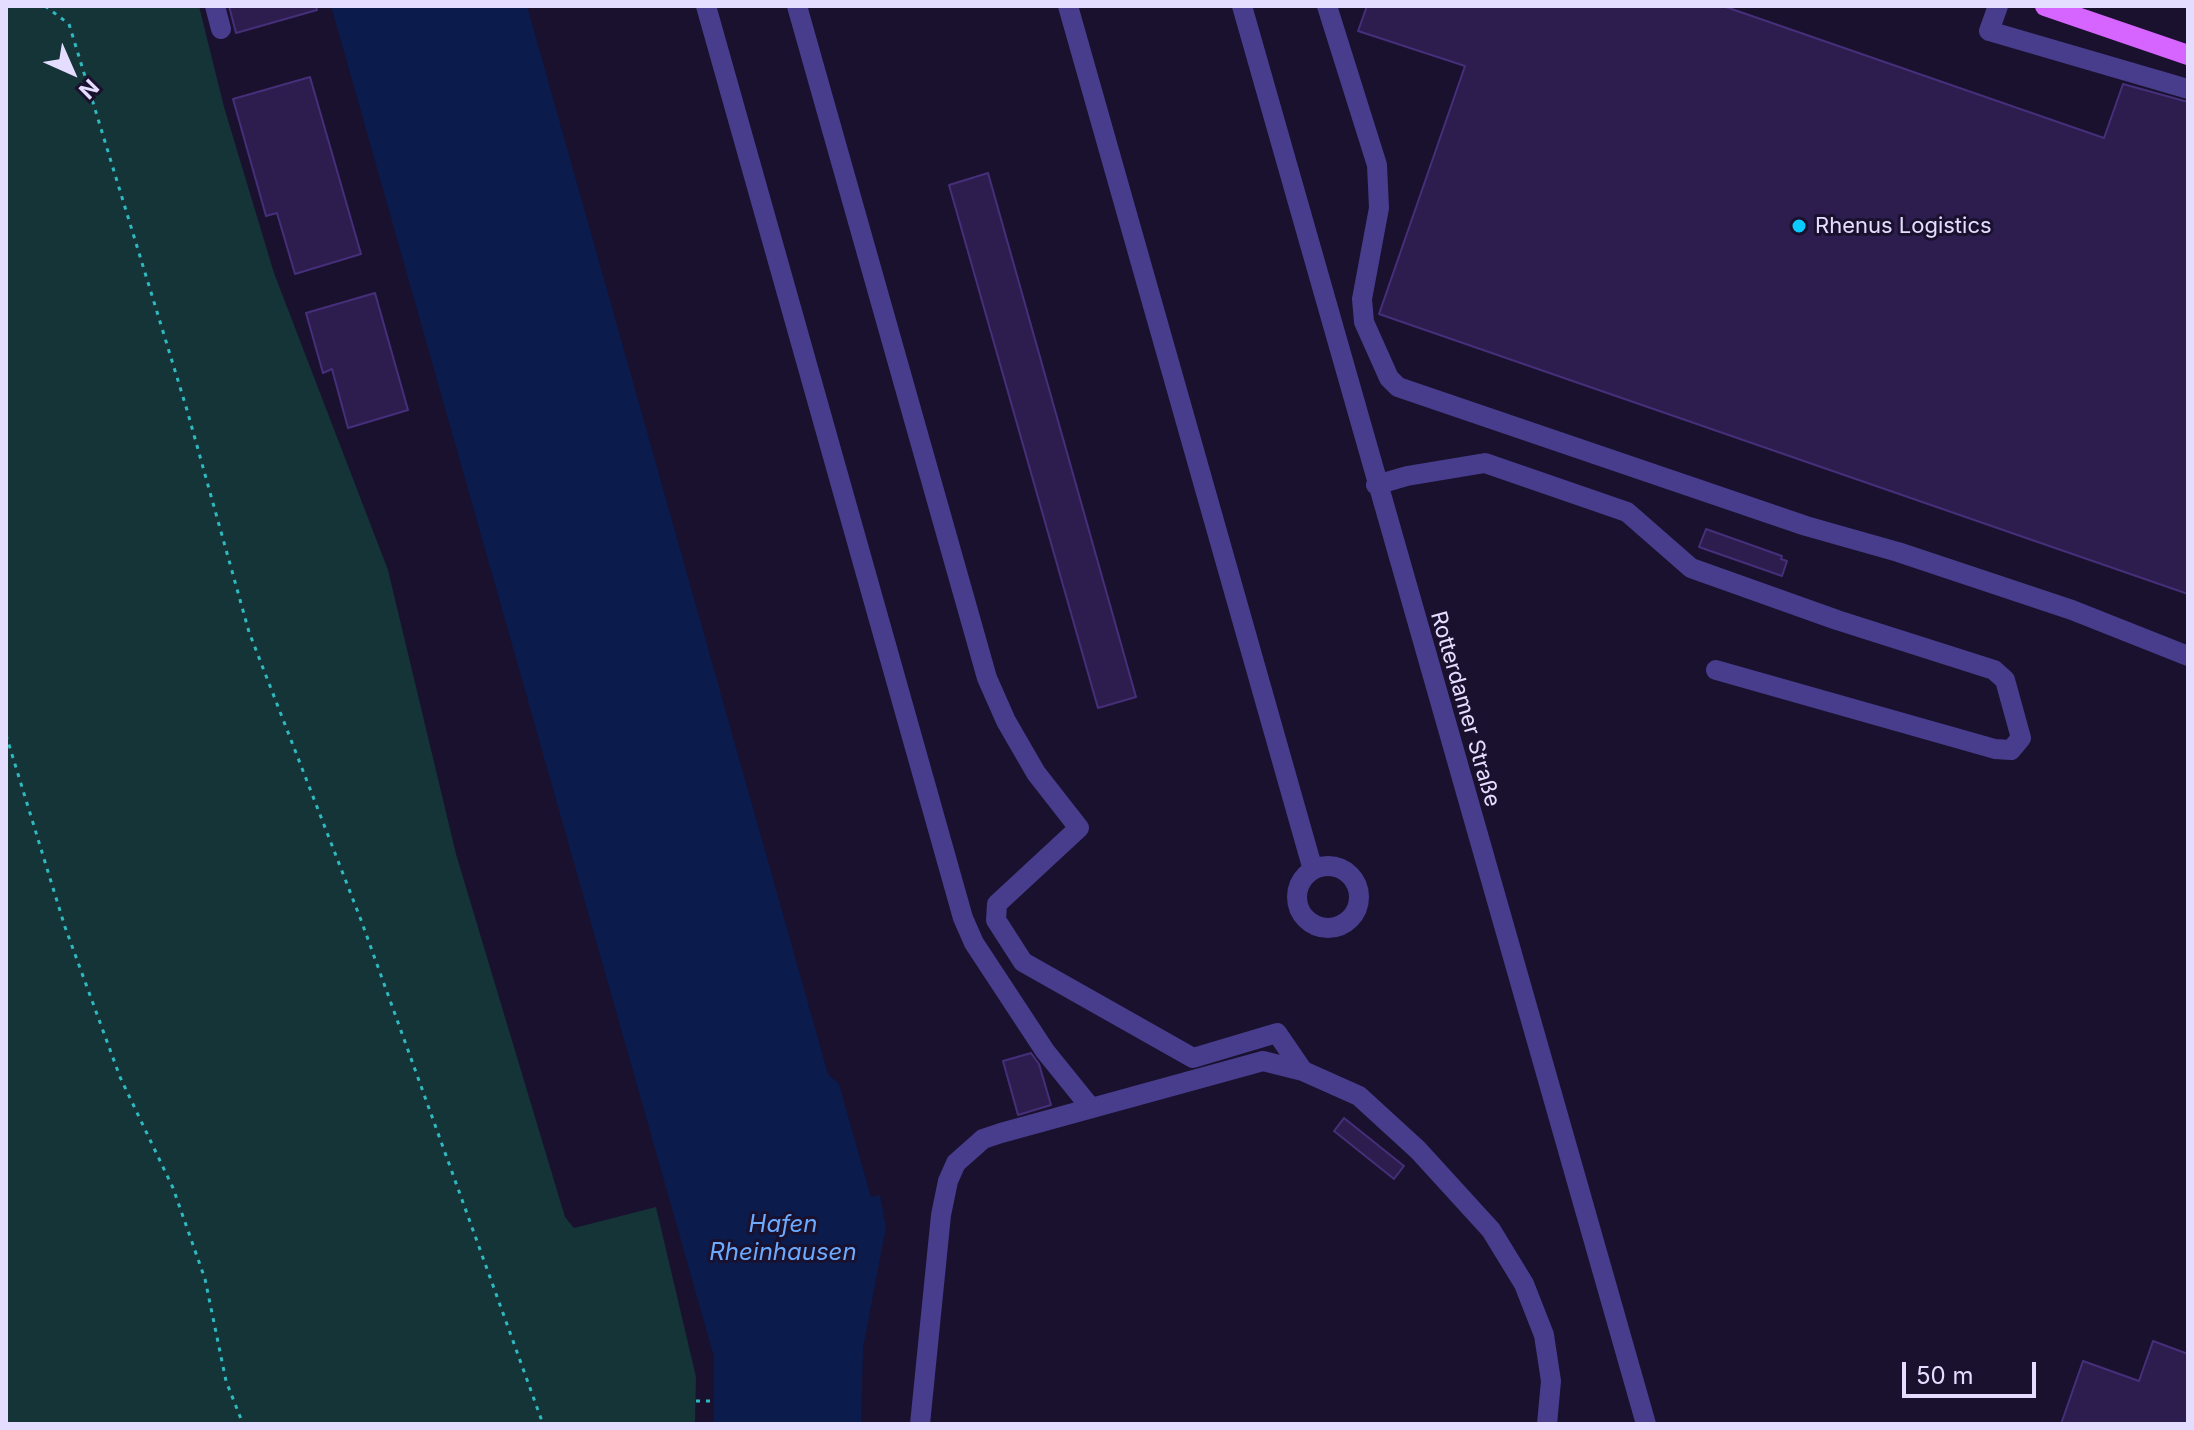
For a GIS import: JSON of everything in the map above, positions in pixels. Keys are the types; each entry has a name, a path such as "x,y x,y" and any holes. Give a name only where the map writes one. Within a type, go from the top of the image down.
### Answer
{"main road":[{"path":"2045,6 2188,55"}],"street":[{"path":"215,6 221,29"},
{"path":"706,6 963,918 974,943 1045,1051 1091,1108"},
{"path":"797,6 987,678 1006,721 1036,773 1079,828 997,904 996,920 1023,962 1193,1058 1277,1033 1303,1071"},
{"path":"1068,6 1313,870"},
{"name":"Rotterdamer Straße","path":"1242,6 1646,1424"},
{"path":"1327,6 1377,165 1379,208 1362,299 1364,322 1389,378 1398,387 1806,526 1898,552 2058,605 2188,656"},
{"path":"1998,6 1989,31 2188,89"},
{"path":"1376,485 1407,476 1485,463 1627,512 1691,568 1837,620 1994,670 2005,680 2021,738 2011,750 1995,749 1716,670"},
{"path":"920,1424 941,1215 948,1181 956,1163 983,1139 1263,1061 1303,1071 1359,1096 1379,1111 1491,1230 1524,1284 1544,1335 1551,1381 1547,1424"}],"path":[{"path":"45,6 69,24 187,410 249,632 361,920 543,1424"},
{"path":"6,735 70,942 120,1077 173,1188 205,1279 226,1381 243,1424"},
{"path":"696,1401 715,1401"}],"green space":[{"path":"6,6 199,6 224,107 274,273 388,570 456,854 565,1217 574,1228 656,1207 696,1377 695,1424 6,1424"}],"water":[{"name":"Hafen Rheinhausen","path":"331,6 527,6 828,1074 839,1084 871,1197 880,1195 886,1227 863,1348 861,1424 714,1424 714,1357"}],"building":[{"path":"229,6 316,6 317,10 236,33"},
{"name":"Rhenus Logistics","path":"1367,6 1723,6 2104,138 2123,84 2188,102 2188,594 1379,314 1465,66 1358,31"},
{"path":"310,77 361,254 295,274 277,213 266,216 233,99"},
{"path":"988,173 1136,697 1098,708 949,185"},
{"path":"375,293 408,410 348,428 332,369 323,373 306,313"},
{"path":"1706,529 1782,556 1781,559 1787,561 1782,576 1699,547"},
{"path":"1031,1053 1039,1064 1051,1105 1018,1115 1003,1061"},
{"path":"1344,1118 1404,1166 1394,1179 1334,1131"},
{"path":"2153,1341 2188,1354 2188,1424 2061,1424 2083,1361 2139,1381"}],"place":[{"name":"Rhenus Logistics","path":"1799,226"}]}
